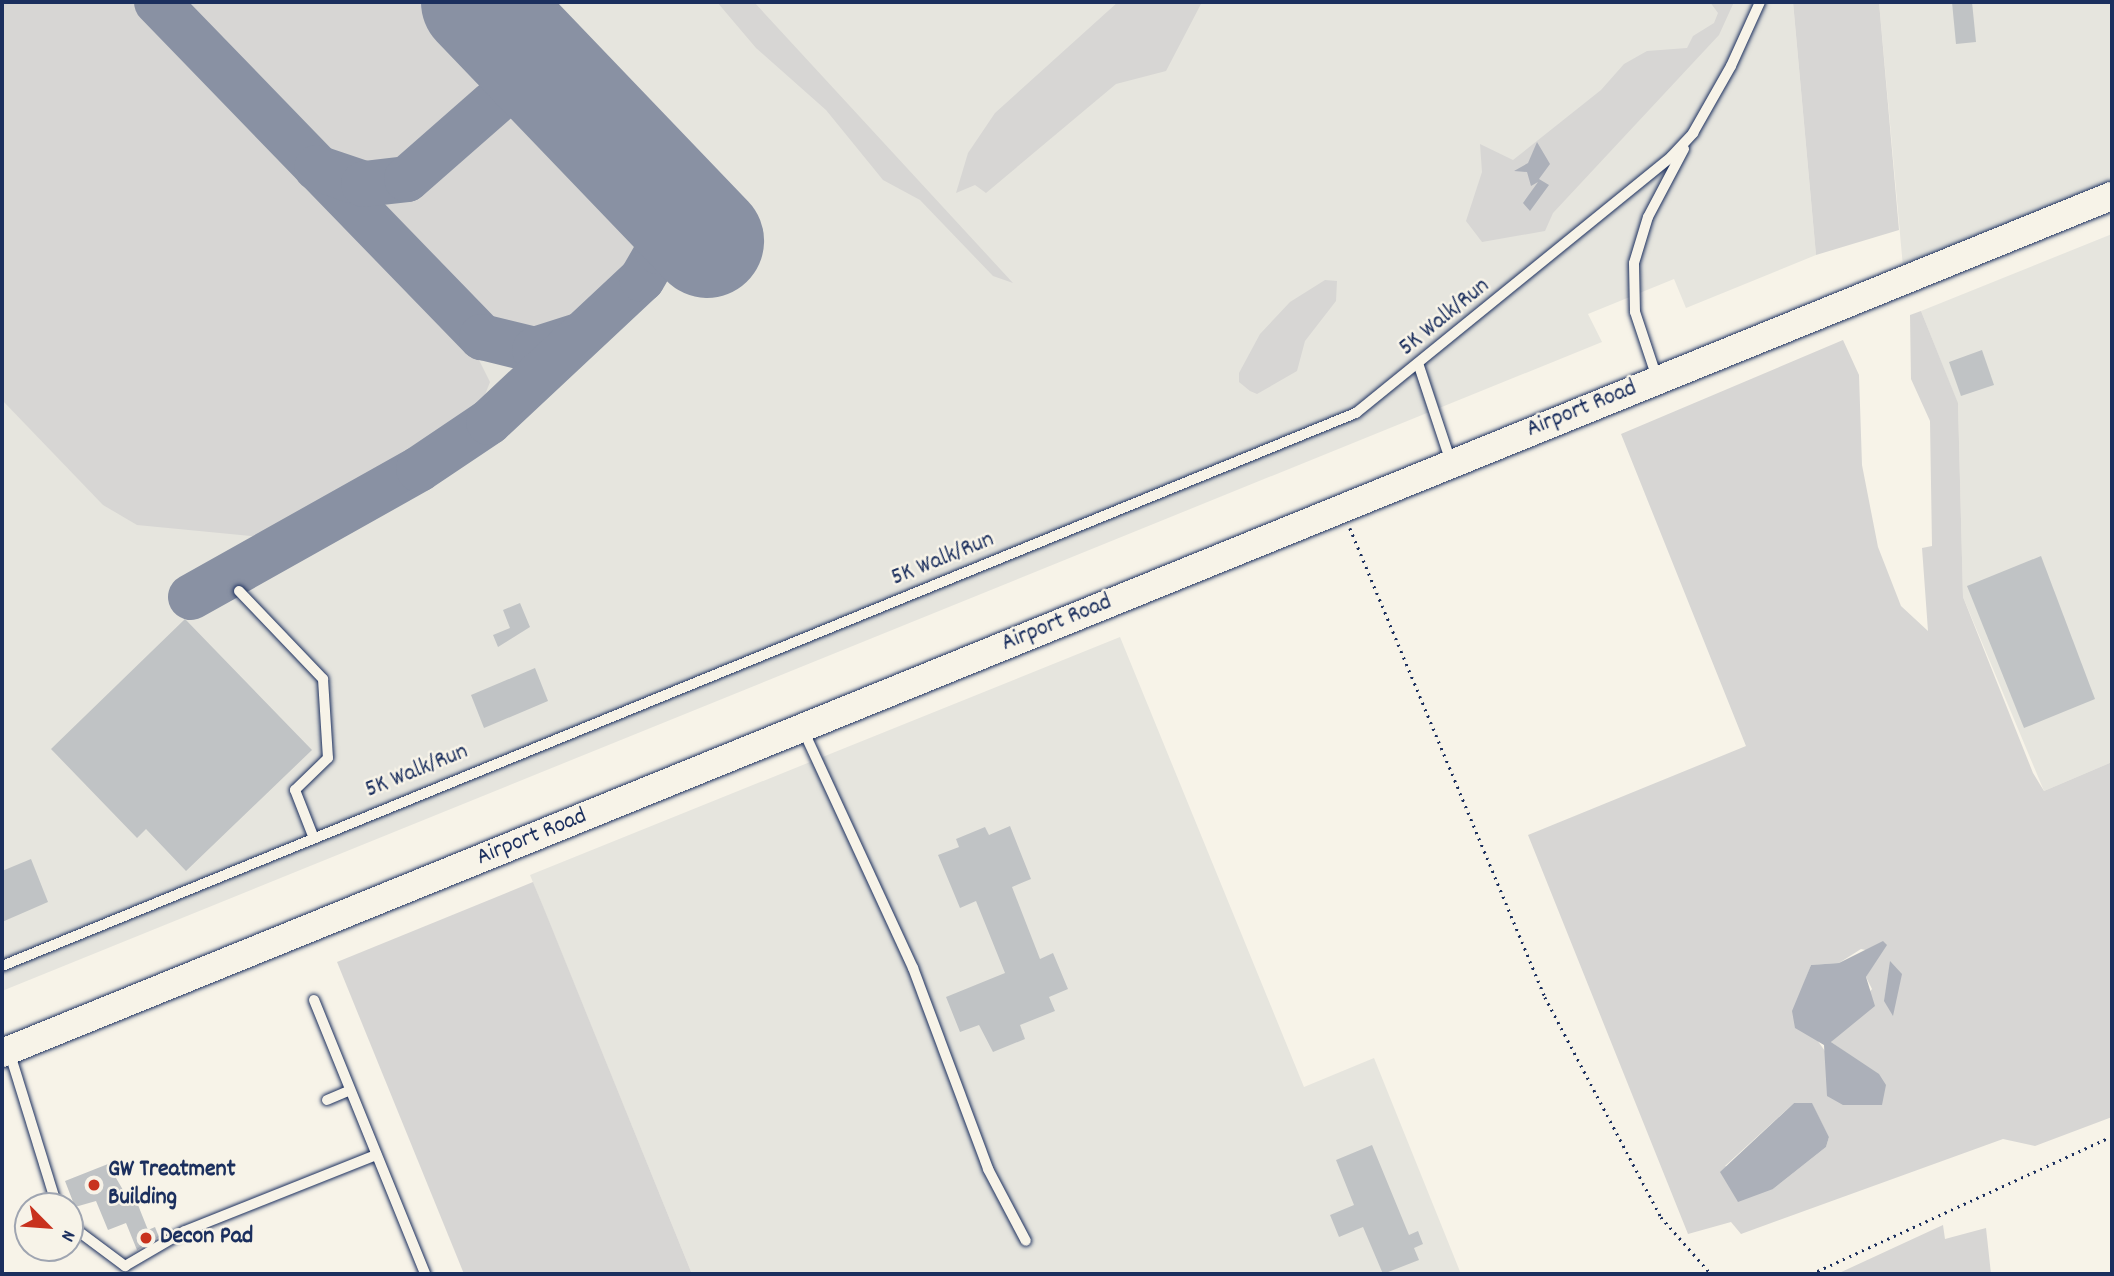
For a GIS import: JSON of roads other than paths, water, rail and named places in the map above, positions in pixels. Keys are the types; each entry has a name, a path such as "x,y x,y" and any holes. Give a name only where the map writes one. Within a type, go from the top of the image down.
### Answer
{"main road":[{"name":"Airport Road","path":"5,1052 2112,196"}],"lane":[{"name":"5K Walk/Run","path":"2,966 313,836 1323,429 1419,366 1640,187 1693,133 1760,2"},
{"path":"1658,379 1635,312 1633,263 1648,217 1693,133"},
{"path":"1419,366 1451,463"},
{"path":"239,591 323,680 328,758 295,790 313,836"},
{"path":"802,728 912,968 988,1169 1026,1241"},
{"path":"314,1000 425,1274"},
{"path":"5,1052 52,1192"},
{"path":"327,1100 350,1090"},
{"path":"84,1235 125,1266 185,1231 376,1155"}],"place":[{"name":"GW Treatment Building","path":"94,1185"},
{"name":"Decon Pad","path":"146,1238"}]}
